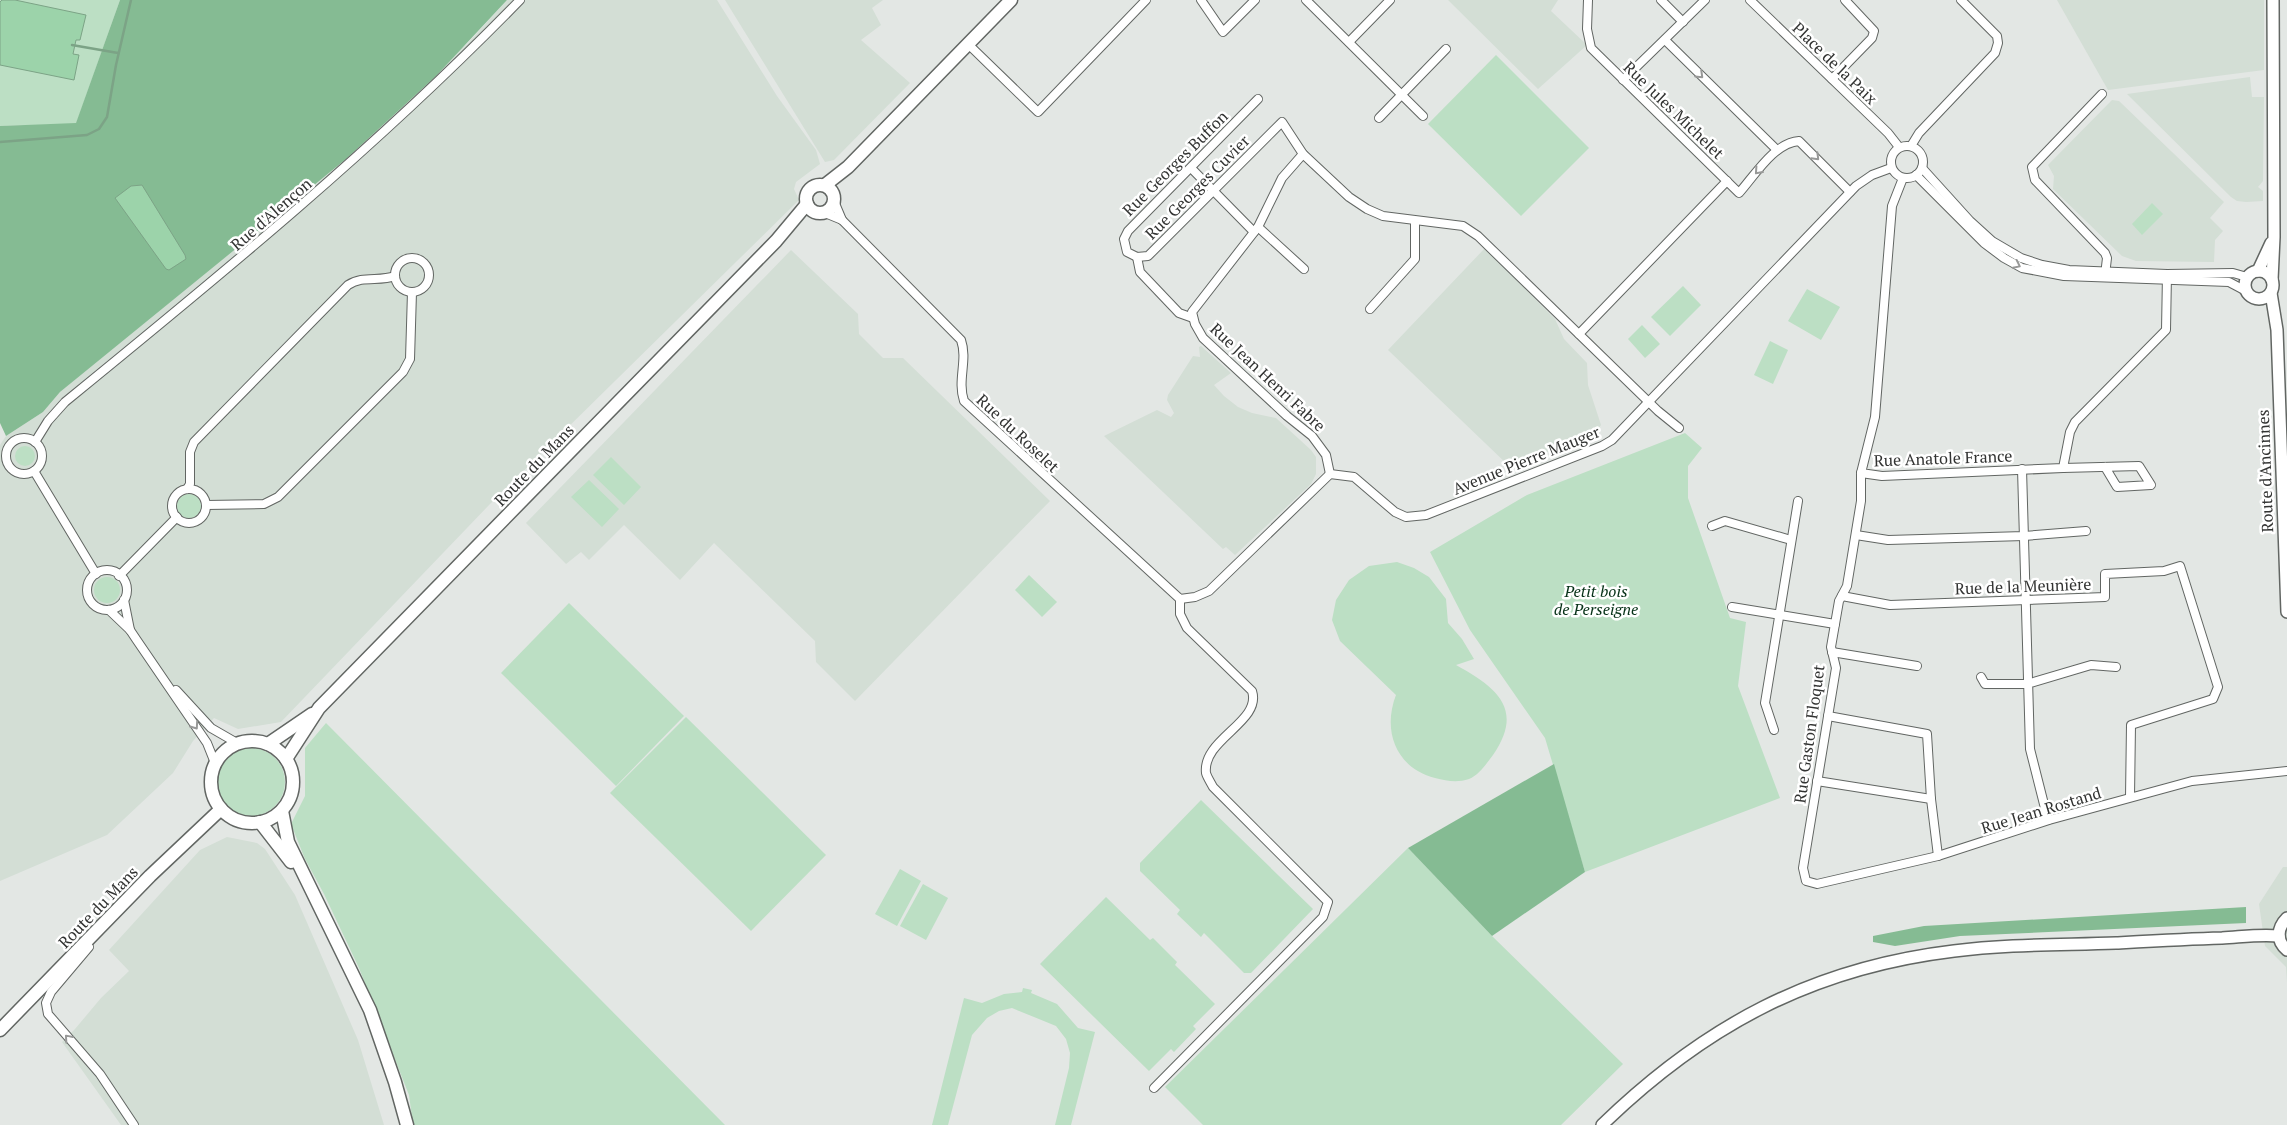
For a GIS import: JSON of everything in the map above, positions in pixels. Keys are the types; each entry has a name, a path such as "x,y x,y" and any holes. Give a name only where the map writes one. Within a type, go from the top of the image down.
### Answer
{"main road":[{"path":"831,194 812,187 806,196 816,210 831,209 831,194 848,167 1011,0"},
{"path":"2272,0 2274,237 2272,280 2271,293 2260,300 2252,298 2246,291 2244,284 2247,277 2258,271 2274,237"},
{"name":"Route du Mans","path":"268,744 316,711 776,241 816,210"},
{"path":"2258,271 2266,273 2272,280"},
{"name":"Route d'Ancinnes","path":"2271,293 2277,330 2287,612"},
{"name":"Route d'Ancinnes","path":"2260,300 2277,330"},
{"name":"Route du Mans","path":"286,759 316,711"},
{"path":"258,741 268,744 286,759 292,772 293,786 290,799 282,811 272,818 260,822 238,821 221,809 214,798 211,787 215,763 229,748 238,743 258,741"},
{"name":"Route du Mans","path":"0,1030 221,809"},
{"path":"282,811 288,842 370,1010 395,1082 407,1125"},
{"path":"260,822 295,869 379,1039"},
{"path":"2287,918 2282,924 2279,936 2280,942 2287,950"},
{"path":"1602,1125 1653,1078 1687,1051 1726,1026 1782,997 1821,981 1868,967 1912,957 1994,947 2279,936"}],"street":[{"name":"Rue d'Alençon","path":"35,442 48,421 65,402 239,260 352,162 441,79 520,0"},
{"path":"968,44 1038,112 1146,0"},
{"path":"1201,0 1223,32 1255,0"},
{"path":"1306,0 1423,116"},
{"path":"1349,42 1390,0"},
{"name":"Rue Jules Michelet","path":"1588,0 1587,29 1591,48 1739,193 1777,150"},
{"path":"1661,0 1683,22"},
{"name":"Place de la Paix","path":"1750,0 1888,132 1898,147"},
{"path":"1832,79 1872,38 1874,31 1845,0"},
{"path":"1911,146 1919,132 1995,52 1998,43 1997,36 1961,0"},
{"path":"1624,80 1702,1"},
{"path":"1665,40 1777,150 1790,142 1799,141 1850,192"},
{"path":"1379,118 1446,49"},
{"path":"2102,94 2032,167 2032,174 2035,180 2105,253 2107,258 2105,274"},
{"name":"Rue Georges Buffon","path":"1128,252 1124,239 1128,230 1258,99"},
{"name":"Rue Georges Cuvier","path":"1128,252 1137,257 1148,256 1282,122 1303,154"},
{"path":"1911,146 1920,152 1923,162 1922,168 1916,175 1903,178 1898,176 1891,168 1890,158 1898,147 1911,146"},
{"path":"1303,154 1349,197 1367,209 1383,216 1463,226 1478,236 1649,402 1679,428"},
{"name":"Rue Jean Henri Fabre","path":"1303,154 1282,178 1256,229 1192,312 1203,338 1287,416 1312,436 1326,455 1330,474"},
{"path":"1191,168 1256,229 1304,269"},
{"name":"Avenue Pierre Mauger","path":"1330,474 1354,477 1395,512 1406,516 1426,515 1602,446 1612,440 1850,192 1872,175 1891,168"},
{"path":"1922,168 1970,221 2006,250 2042,266 2105,274"},
{"path":"1916,175 1984,243 2016,264 2049,274 2105,274 2229,282 2246,291"},
{"name":"Rue Anatole France","path":"1903,178 1892,206 1875,417 1861,473 1882,476 2063,468 2139,466 2151,484 2117,486 2105,467"},
{"path":"1579,334 1727,181"},
{"name":"Rue du Roselet","path":"831,194 842,220 961,340 965,350 961,374 961,391 964,401 1180,599"},
{"name":"Rue du Roselet","path":"816,210 842,220"},
{"path":"1370,309 1414,260 1415,221"},
{"path":"1137,257 1140,272 1146,279 1179,313 1194,318"},
{"path":"416,258 424,262 429,270 429,279 425,287 417,292 412,292 400,288 395,276 399,263 407,259 416,258"},
{"path":"2166,277 2224,273 2247,277"},
{"path":"187,489 190,484 190,449 205,431 348,285 365,278 387,279 395,276"},
{"path":"2063,468 2070,432 2075,422 2166,330 2166,277"},
{"path":"206,505 264,504 278,497 403,372 410,358 412,292"},
{"path":"24,438 35,442 42,455 41,462 34,471 26,474 18,473 4,464 7,451 13,442 24,438"},
{"path":"2022,470 2030,749 2048,820"},
{"path":"34,471 96,574"},
{"name":"Rue Gaston Floquet","path":"1806,881 1803,868 1836,668 1831,647 1842,596 1848,586 1861,501 1861,473"},
{"path":"1154,1088 1323,917 1328,902 1213,787 1206,773 1208,760 1213,750 1250,710 1255,699 1252,691 1187,628 1180,614 1180,599 1195,597 1209,590 1330,474"},
{"path":"187,489 200,493 206,505 204,513 196,521 184,522 177,517 172,508 172,502 179,492 187,489"},
{"path":"1774,730 1764,703 1798,501"},
{"path":"120,576 177,517"},
{"path":"1712,526 1725,521 1791,540"},
{"path":"1856,535 1888,540 2024,536 2086,531"},
{"name":"Rue de la Meunière","path":"1842,596 1890,605 2105,597 2105,574 2164,571 2180,566 2218,687 2213,699 2131,724 2130,797"},
{"path":"124,600 118,607 109,610 99,608 88,597 89,582 96,574 108,571 120,576 126,587 124,600 130,630"},
{"path":"1732,607 1835,624"},
{"path":"109,610 130,630 207,742 215,763"},
{"path":"1832,652 1917,666"},
{"path":"1981,677 1985,684 2027,684 2091,665 2116,667"},
{"path":"158,671 211,728 238,743"},
{"path":"1828,716 1927,734 1938,856"},
{"name":"Rue Jean Rostand","path":"1806,881 1817,884 1938,856 2048,820 2192,781 2287,771"},
{"path":"1817,781 1932,799"},
{"path":"114,914 51,992 46,1002 48,1014 100,1074 134,1125"}],"shaded area":[{"path":"2,0 15,0 86,15 80,40 76,40 73,54 79,55 74,80 0,65 0,2"},
{"path":"120,0 507,0 436,76 346,159 60,392 43,412 6,436 0,423 0,126 76,123"},
{"path":"507,0 717,0 777,96 816,150 820,164 796,182 794,189 799,200 490,504 281,722 238,729 214,718 193,741 173,773 107,835 0,881 0,445 6,436 43,412 60,392 467,44"},
{"path":"725,0 883,0 872,8 881,25 861,40 910,83 834,160 825,162"},
{"path":"1448,0 1558,0 1551,11 1587,45 1538,89"},
{"path":"2057,0 2264,0 2264,70 2108,90"},
{"path":"2250,77 2252,97 2264,97 2263,181 2258,187 2263,191 2263,201 2246,202 2237,201 2231,197 2127,94"},
{"path":"2112,100 2119,101 2224,202 2210,218 2223,231 2215,240 2214,262 2136,261 2122,256 2053,189 2054,176 2048,165"},
{"path":"142,185 185,255 186,259 169,270 166,269 115,198 131,186"},
{"path":"1485,248 1555,319 1564,339 1587,363 1588,385 1601,425 1594,435 1509,466 1388,350"},
{"path":"791,250 858,314 859,334 883,358 903,358 1050,501 855,701 816,662 815,641 714,543 680,580 624,525 589,560 581,552 566,564 526,523"},
{"path":"1201,346 1231,373 1214,385 1224,396 1238,407 1252,413 1276,418 1311,450 1316,457 1316,474 1311,484 1235,555 1226,547 1223,549 1104,436 1157,410 1171,417 1174,413 1167,400 1168,395 1193,356 1200,357 1199,347"},
{"path":"1554,764 1585,872 1492,936 1408,848"},
{"path":"227,837 257,843 265,849 295,895 358,1040 384,1125 121,1125 62,1042 101,998 129,971 109,950 200,850"},
{"path":"2283,867 2287,867 2287,982 2286,967 2265,946 2259,904"},
{"path":"2246,907 2246,923 1960,936 1895,946 1873,942 1873,936 1924,926"}],"green space":[{"path":"0,0 120,0 76,124 0,126"},
{"path":"1496,55 1589,148 1521,216 1428,124"},
{"path":"2152,203 2163,214 2142,235 2132,224"},
{"path":"1683,286 1701,305 1670,336 1651,317"},
{"path":"1807,289 1840,307 1821,340 1788,321"},
{"path":"1642,325 1660,344 1645,358 1628,339"},
{"path":"1770,341 1788,350 1773,384 1754,375"},
{"name":"Petit bois de Perseigne","path":"1685,433 1702,448 1688,466 1688,498 1730,618 1746,622 1738,686 1780,798 1585,872 1545,738 1470,630 1430,552 1527,495"},
{"path":"25,446 32,449 35,456 32,463 25,466 18,463 15,456 18,449"},
{"path":"611,457 641,487 624,505 593,475"},
{"path":"589,480 619,509 602,527 571,497"},
{"path":"189,494 198,497 201,506 198,515 189,518 180,515 177,506 180,497"},
{"path":"1397,562 1414,568 1429,577 1446,599 1448,623 1462,639 1474,659 1456,665 1494,691 1502,701 1506,712 1506,725 1502,739 1485,765 1476,775 1469,779 1452,781 1435,778 1410,766 1402,757 1392,734 1392,708 1396,695 1340,641 1332,620 1336,600 1349,580 1369,566"},
{"path":"1029,575 1057,602 1042,617 1015,590"},
{"path":"107,577 116,581 120,590 116,599 107,603 98,599 94,590 98,581"},
{"path":"569,603 684,716 616,786 501,673"},
{"path":"686,717 826,855 751,931 610,793"},
{"path":"326,723 725,1125 413,1125 409,1095 359,968 305,859 291,824 305,796 305,748"},
{"path":"251,748 264,751 275,758 282,769 285,782 282,795 275,806 264,813 251,816 238,813 227,806 220,795 217,782 220,769 227,758 238,751"},
{"path":"1201,800 1313,909 1251,973 1244,973 1204,933 1201,937 1177,914 1180,910 1140,871 1140,863"},
{"path":"1408,848 1492,936 1623,1064 1561,1125 1203,1125 1165,1087"},
{"path":"900,869 921,881 897,926 875,914"},
{"path":"923,884 948,898 926,940 900,926"},
{"path":"1106,897 1150,940 1153,938 1177,962 1175,965 1215,1004 1193,1026 1196,1029 1174,1052 1171,1049 1149,1071 1040,964"},
{"path":"1023,988 1032,990 1031,993 1057,1004 1078,1028 1095,1032 1071,1125 1055,1125 1069,1068 1070,1053 1066,1039 1056,1026 1012,1008 999,1011 987,1018 972,1035 948,1125 932,1125 964,998 982,1003 1004,994 1022,992"}],"waterway":[{"path":"0,142 87,135 99,129 107,117 116,65 131,0"},
{"path":"72,45 118,53"}]}
